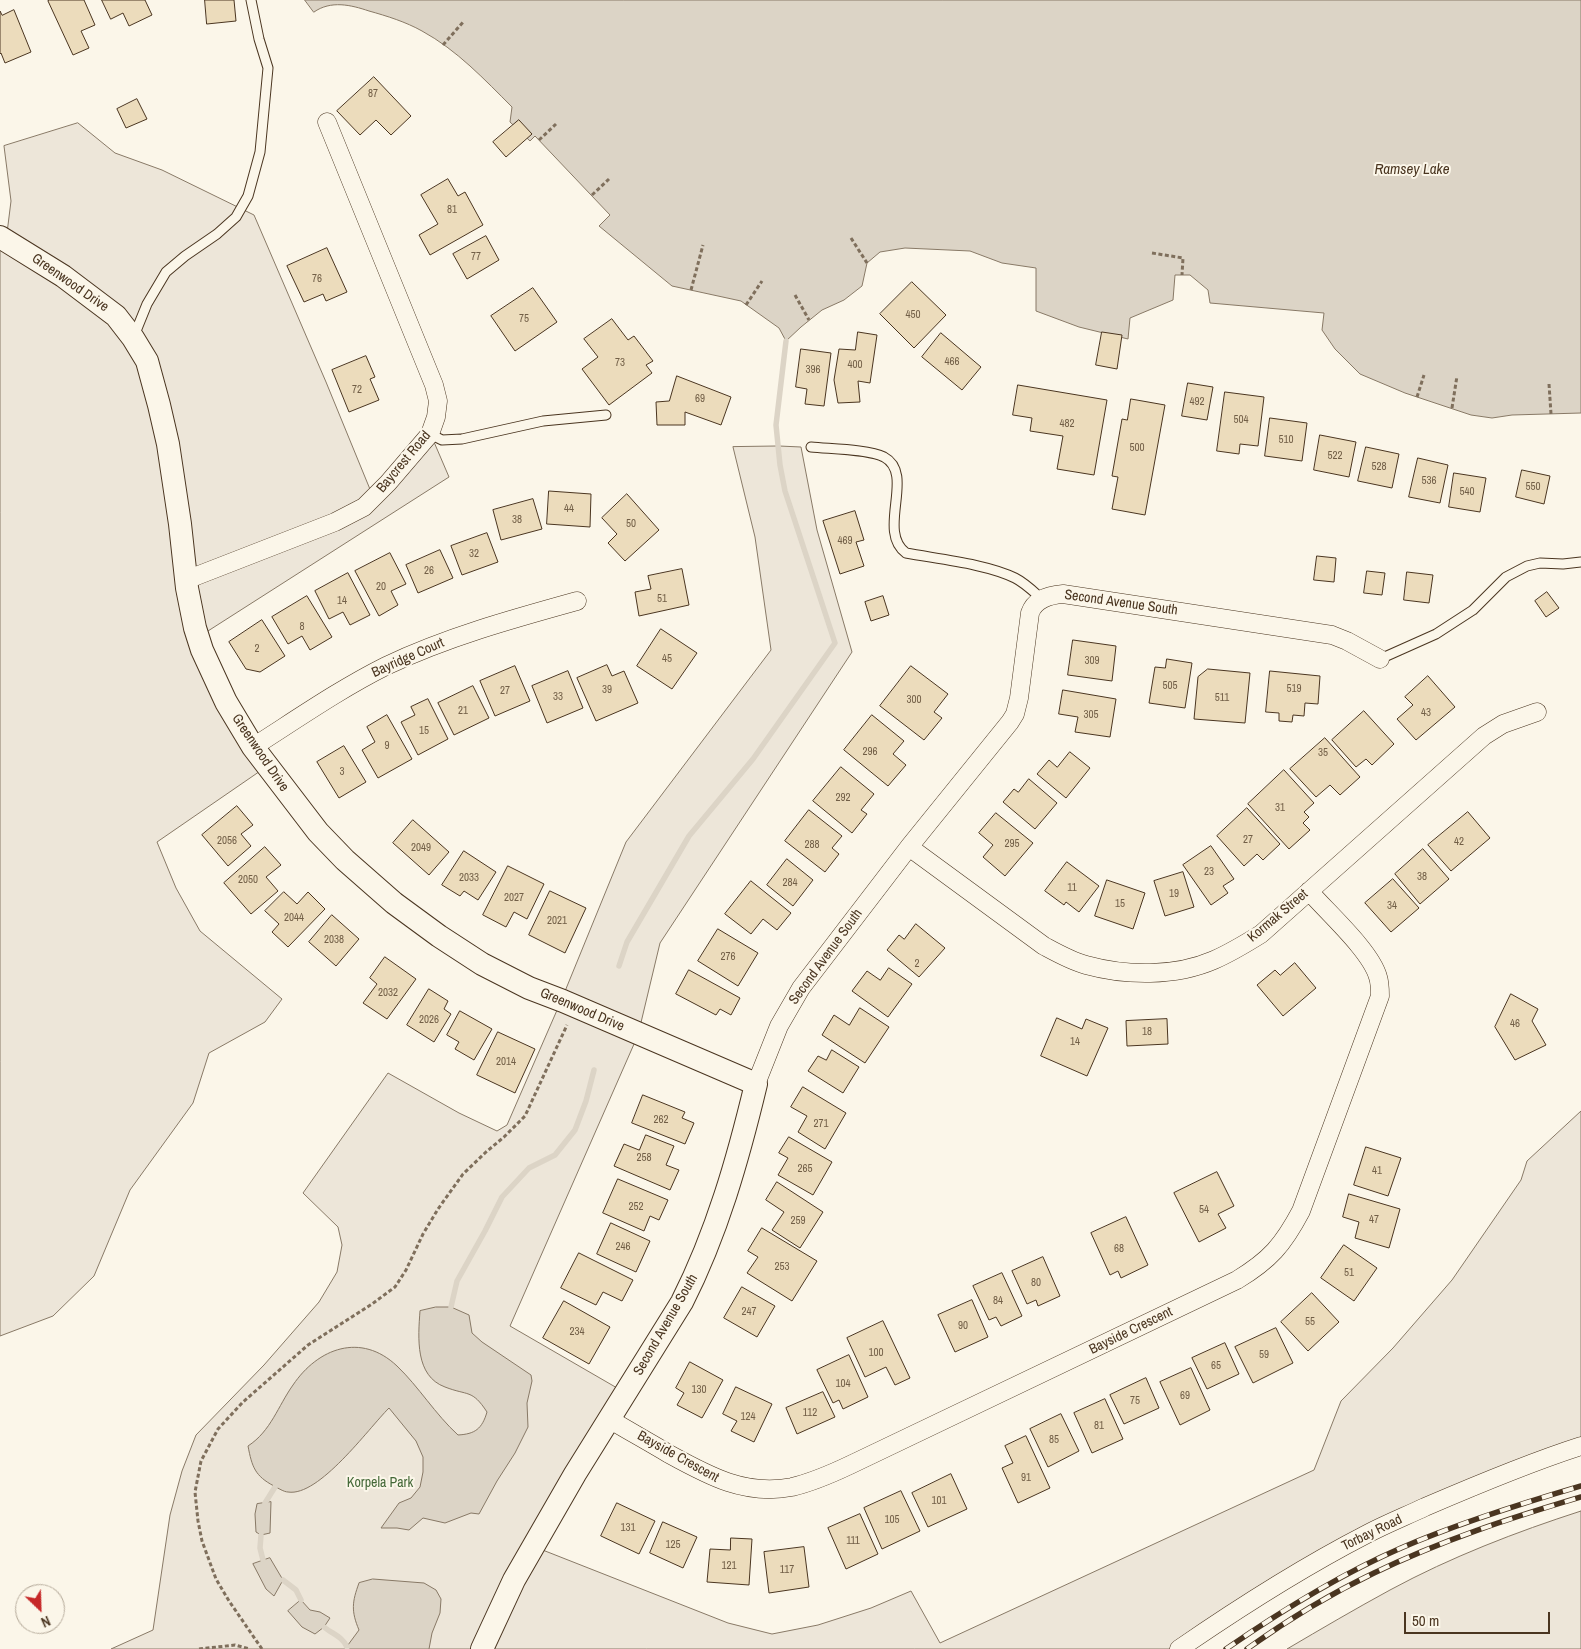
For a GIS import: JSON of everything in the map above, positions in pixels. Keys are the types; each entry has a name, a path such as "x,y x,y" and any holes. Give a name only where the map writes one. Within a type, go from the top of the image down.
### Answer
{"street":[{"name":"Baycrest Road","path":"186,580 335,522 364,506 388,484 430,434 436,417 438,401 434,385 327,122"},
{"name":"Greenwood Drive","path":"0,237 63,276 106,307 134,338 147,361 160,404 168,444 186,580 195,628 202,650 226,702 253,747 318,832 345,860 394,903 482,964 529,988 756,1084"},
{"name":"Second Avenue South","path":"482,1649 514,1580 575,1474 682,1302 695,1276 732,1177 756,1084 778,1026 796,995 909,847 1015,714 1019,698 1030,613 1033,606 1051,595 1063,594 1332,635 1380,659"},
{"name":"Bayridge Court","path":"253,747 347,688 393,663 447,640 577,601"},
{"name":"Kormak Street","path":"909,847 1044,946 1063,956 1084,965 1109,970 1162,972 1189,968 1213,961 1261,934 1484,736 1503,724 1537,712"},
{"name":"Bayside Crescent","path":"609,1419 705,1474 726,1483 770,1489 791,1487 814,1481 850,1465 1237,1280 1258,1268 1289,1233 1301,1211 1380,996 1378,976 1369,959 1309,891"},
{"name":"Torbay Road","path":"1179,1649 1247,1602 1307,1566 1368,1533 1456,1494 1581,1446"}],"lane":[{"path":"134,338 147,304 166,272 236,217 248,196 260,152 268,68 251,0"},
{"path":"430,434 442,440 462,439 543,421 606,415"},
{"path":"811,447 873,453 885,458 891,464 895,472 897,484 895,538 899,547 906,553 982,567 1002,573 1016,578 1042,599"},
{"path":"1380,659 1414,645 1458,620 1473,610 1506,577 1527,566 1540,563 1563,564 1581,562"}],"path":[{"path":"443,45 464,21"},
{"path":"539,140 556,124"},
{"path":"592,195 609,179"},
{"path":"851,238 866,263"},
{"path":"691,290 703,245"},
{"path":"1152,253 1183,258 1182,275"},
{"path":"746,305 762,281"},
{"path":"795,295 809,320"},
{"path":"1417,397 1424,375"},
{"path":"1452,408 1458,376"},
{"path":"1549,384 1551,414"},
{"path":"262,1649 216,1579 202,1541 195,1492 202,1461 218,1429 243,1402 308,1345 395,1287 438,1209 463,1174 504,1138 525,1116 576,1007"},
{"path":"199,1649 235,1645 250,1649"}],"green space":[{"path":"78,123 115,153 162,170 254,215 374,499 431,435 449,477 197,638 266,767 157,842 176,888 200,931 282,999 265,1022 209,1053 193,1103 130,1190 94,1276 53,1316 0,1336 0,238 6,241 11,201 4,146"},
{"name":"Korpela Park","path":"733,447 801,447 817,530 852,652 660,943 638,1035 510,1326 624,1392 535,1547 728,1623 772,1634 818,1625 871,1608 911,1591 940,1643 1314,1470 1341,1401 1393,1348 1452,1280 1521,1180 1527,1161 1581,1111 1581,1448 1369,1534 1182,1649 111,1649 153,1630 170,1515 182,1471 196,1435 264,1365 319,1302 337,1272 342,1245 338,1227 303,1193 388,1073 459,1113 497,1131 507,1125 561,1001 626,842 771,650 755,537"},
{"path":"1581,1511 1581,1649 1287,1649 1377,1597 1436,1567 1508,1537"}],"water":[{"name":"Ramsey Lake","path":"305,0 1581,0 1581,413 1512,415 1492,418 1471,415 1405,393 1360,374 1335,349 1322,330 1324,313 1210,303 1208,290 1190,275 1175,275 1173,300 1130,318 1128,339 1079,327 1036,311 1036,268 1002,263 970,251 905,248 880,252 867,263 862,286 844,300 822,310 786,341 779,328 741,301 672,286 599,226 610,215 535,136 530,141 510,122 512,107 470,66 447,47 416,28 389,17 341,5 327,6 314,12"},
{"path":"436,1307 451,1307 469,1315 472,1333 482,1342 531,1375 532,1381 527,1403 528,1427 479,1514 471,1513 445,1523 423,1518 409,1530 381,1528 399,1503 411,1498 420,1487 423,1472 423,1457 416,1441 389,1408 342,1460 314,1484 300,1491 286,1492 258,1474 251,1460 248,1446 263,1433 303,1372 327,1354 341,1349 355,1347 369,1349 383,1356 405,1374 458,1435 477,1430 483,1423 487,1412 482,1405 469,1394 435,1382 423,1365 419,1344 420,1311"},
{"path":"271,1502 270,1533 261,1535 256,1532 255,1514 257,1504"},
{"path":"270,1558 283,1580 274,1596 266,1589 253,1564"},
{"path":"373,1579 424,1583 436,1590 441,1599 440,1613 432,1633 429,1649 345,1649 359,1630 353,1606 359,1583"},
{"path":"301,1600 310,1610 320,1612 330,1618 324,1627 315,1634 302,1627 288,1611"}],"building":[{"path":"84,0 95,25 81,31 89,48 73,55 48,1"},
{"path":"102,0 145,0 152,15 129,26 123,13 111,19"},
{"path":"205,0 234,0 236,21 207,24"},
{"path":"14,10 31,52 5,63 0,54 0,11 2,15"},
{"path":"374,77 411,116 391,135 376,120 360,135 337,111"},
{"path":"137,99 147,119 126,128 117,109"},
{"path":"519,120 532,134 506,157 493,142"},
{"path":"448,179 458,196 465,192 483,225 430,255 419,235 438,224 421,195"},
{"path":"486,236 499,260 467,279 453,254"},
{"path":"327,248 347,292 326,301 323,294 304,302 287,266"},
{"path":"912,282 946,315 914,348 880,314"},
{"path":"533,288 557,322 515,351 491,316"},
{"path":"612,319 628,340 634,336 653,361 646,365 652,373 609,405 582,369 598,357 584,339"},
{"path":"858,332 877,335 870,383 858,381 860,402 838,403 834,380 839,349 855,350"},
{"path":"1102,332 1122,335 1117,369 1096,365"},
{"path":"941,333 981,367 962,390 922,357"},
{"path":"801,349 831,353 824,406 805,404 807,389 796,387"},
{"path":"366,356 375,377 370,379 379,400 349,412 332,370"},
{"path":"677,376 731,397 721,425 685,412 685,425 657,425 656,402 669,401"},
{"path":"1188,383 1213,387 1207,420 1182,416"},
{"path":"1018,385 1107,400 1094,475 1057,469 1063,436 1030,431 1032,418 1013,415"},
{"path":"1225,392 1264,397 1258,446 1240,444 1239,454 1217,451"},
{"path":"1131,399 1165,405 1145,515 1112,509 1118,477 1112,476 1122,419 1127,420"},
{"path":"1270,418 1307,423 1302,461 1265,456"},
{"path":"1320,435 1356,442 1349,477 1314,470"},
{"path":"1366,447 1399,454 1392,488 1358,481"},
{"path":"1418,458 1448,465 1440,503 1409,497"},
{"path":"1522,470 1550,476 1544,504 1516,497"},
{"path":"1454,473 1486,478 1480,512 1449,507"},
{"path":"549,491 591,494 590,527 547,524"},
{"path":"627,494 659,530 625,561 608,543 617,534 602,518"},
{"path":"533,499 542,529 501,540 493,510"},
{"path":"855,511 864,540 856,542 864,566 840,574 823,521"},
{"path":"487,533 498,562 462,575 451,546"},
{"path":"440,550 453,578 418,593 406,565"},
{"path":"390,553 406,584 391,591 398,605 379,616 355,571"},
{"path":"1317,556 1336,558 1334,582 1314,580"},
{"path":"682,569 689,605 639,616 635,592 651,589 648,576"},
{"path":"1367,571 1385,573 1382,595 1364,593"},
{"path":"1407,572 1433,575 1429,603 1404,600"},
{"path":"348,573 370,615 350,625 343,612 329,619 315,591"},
{"path":"1547,592 1559,608 1546,617 1535,601"},
{"path":"307,596 332,637 310,650 302,636 288,644 272,617"},
{"path":"883,596 889,615 871,621 865,602"},
{"path":"262,620 285,656 260,672 246,669 229,642"},
{"path":"661,629 697,653 672,689 637,666"},
{"path":"1073,640 1116,646 1112,681 1068,675"},
{"path":"1167,659 1192,663 1185,708 1149,703 1155,667 1165,668"},
{"path":"607,665 612,676 624,671 638,703 596,721 577,678"},
{"path":"515,666 530,701 495,716 480,681"},
{"path":"911,666 948,694 934,712 942,718 924,740 880,706"},
{"path":"1208,669 1250,673 1245,723 1194,719 1198,677"},
{"path":"568,671 583,708 547,723 532,686"},
{"path":"1270,671 1320,676 1318,704 1305,703 1304,716 1293,715 1292,722 1279,721 1279,713 1266,712"},
{"path":"1428,676 1455,707 1416,740 1397,719 1413,705 1405,697"},
{"path":"473,686 489,718 454,735 438,703"},
{"path":"1063,690 1116,699 1110,737 1075,732 1078,717 1059,714"},
{"path":"428,699 448,739 418,755 401,722 415,715 411,707"},
{"path":"1364,711 1394,744 1372,765 1366,759 1356,767 1332,740"},
{"path":"387,715 412,759 378,778 362,750 375,742 367,727"},
{"path":"872,715 904,741 893,754 906,765 888,786 844,750"},
{"path":"1325,738 1360,777 1340,795 1330,785 1316,797 1290,769"},
{"path":"344,746 366,782 339,798 317,762"},
{"path":"1070,752 1090,768 1066,798 1037,774 1049,760 1057,767"},
{"path":"841,767 874,794 861,810 867,814 852,833 813,801"},
{"path":"1284,770 1314,803 1304,812 1309,817 1303,823 1310,830 1289,849 1248,804"},
{"path":"1029,779 1057,803 1035,829 1003,802 1014,789 1018,792"},
{"path":"237,806 253,825 241,834 251,846 228,866 202,835"},
{"path":"1247,808 1280,844 1263,860 1257,854 1244,866 1217,836"},
{"path":"809,810 842,836 832,848 839,854 825,872 785,841"},
{"path":"1468,812 1490,838 1451,871 1428,845"},
{"path":"996,813 1033,843 1005,876 983,857 993,845 979,833"},
{"path":"413,820 449,852 429,875 393,843"},
{"path":"1211,846 1234,879 1223,886 1228,893 1211,905 1183,865"},
{"path":"265,847 281,865 266,877 278,891 251,914 224,883"},
{"path":"1423,849 1449,879 1420,904 1395,874"},
{"path":"464,851 496,872 478,900 464,891 460,896 442,885"},
{"path":"787,859 813,880 793,906 767,885"},
{"path":"1067,862 1099,886 1079,912 1066,902 1064,905 1045,891"},
{"path":"508,866 544,884 527,919 514,912 506,927 483,915"},
{"path":"1183,872 1194,907 1165,916 1154,881"},
{"path":"1393,879 1419,908 1391,932 1365,903"},
{"path":"1107,880 1145,893 1133,929 1095,916"},
{"path":"751,881 791,913 777,930 763,919 751,934 725,914"},
{"path":"550,891 586,908 565,953 529,935"},
{"path":"284,892 297,904 308,892 325,909 288,947 272,932 279,924 265,911"},
{"path":"332,915 359,939 336,966 309,942"},
{"path":"916,924 945,948 919,977 887,950 899,935 904,939"},
{"path":"718,929 758,953 738,986 698,961"},
{"path":"385,957 416,979 387,1019 363,1003 377,984 370,978"},
{"path":"1295,963 1316,988 1283,1016 1257,985 1275,970 1280,975"},
{"path":"889,968 912,984 888,1017 852,991 867,971 880,980"},
{"path":"689,970 740,998 731,1015 720,1009 716,1015 676,994"},
{"path":"429,989 448,1001 444,1009 451,1014 434,1042 407,1025"},
{"path":"1511,994 1538,1009 1532,1021 1546,1045 1515,1060 1495,1027"},
{"path":"860,1008 889,1027 865,1063 822,1035 834,1015 849,1025"},
{"path":"460,1011 492,1029 474,1060 455,1049 459,1042 447,1035"},
{"path":"1057,1018 1082,1029 1086,1019 1108,1028 1087,1076 1041,1056"},
{"path":"1167,1019 1168,1044 1127,1046 1126,1021"},
{"path":"498,1032 535,1049 515,1093 477,1075"},
{"path":"832,1050 859,1067 843,1093 808,1071 818,1056 826,1060"},
{"path":"803,1087 846,1113 825,1149 798,1132 807,1116 791,1107"},
{"path":"643,1095 685,1112 682,1118 694,1123 685,1144 632,1123"},
{"path":"646,1135 674,1146 666,1165 679,1170 670,1190 614,1166 624,1144 639,1150"},
{"path":"789,1137 832,1162 813,1195 778,1175 788,1158 779,1153"},
{"path":"1366,1147 1401,1158 1388,1196 1354,1185"},
{"path":"1217,1172 1234,1206 1218,1214 1226,1228 1199,1242 1174,1193"},
{"path":"618,1179 668,1200 659,1220 650,1216 644,1231 603,1213"},
{"path":"777,1182 823,1212 800,1248 772,1230 784,1212 766,1200"},
{"path":"1349,1194 1400,1209 1389,1248 1355,1238 1359,1222 1343,1217"},
{"path":"1126,1217 1148,1265 1121,1278 1118,1271 1110,1275 1091,1233"},
{"path":"611,1223 650,1241 636,1272 597,1254"},
{"path":"762,1228 817,1261 792,1301 747,1273 758,1257 748,1251"},
{"path":"1344,1245 1377,1268 1354,1301 1321,1278"},
{"path":"579,1253 633,1280 622,1301 603,1292 596,1305 561,1288"},
{"path":"1043,1257 1060,1296 1038,1306 1036,1300 1027,1304 1012,1271"},
{"path":"1002,1273 1022,1316 1001,1326 996,1317 989,1320 973,1286"},
{"path":"742,1287 775,1306 757,1337 724,1318"},
{"path":"1312,1293 1339,1322 1308,1351 1281,1322"},
{"path":"972,1300 988,1337 955,1352 938,1315"},
{"path":"564,1301 610,1327 589,1364 543,1338"},
{"path":"883,1321 910,1378 895,1385 886,1367 865,1377 847,1338"},
{"path":"1276,1328 1293,1363 1253,1383 1235,1347"},
{"path":"1225,1343 1239,1374 1207,1389 1192,1358"},
{"path":"849,1355 868,1397 843,1409 839,1400 833,1403 817,1370"},
{"path":"690,1362 723,1380 702,1418 677,1405 684,1393 676,1388"},
{"path":"1191,1368 1210,1410 1180,1425 1160,1382"},
{"path":"1146,1378 1159,1408 1124,1424 1110,1395"},
{"path":"736,1387 772,1404 754,1442 731,1431 737,1421 723,1414"},
{"path":"823,1392 835,1417 797,1434 786,1408"},
{"path":"1105,1399 1123,1439 1092,1453 1074,1413"},
{"path":"1061,1414 1079,1451 1048,1467 1030,1429"},
{"path":"1026,1436 1050,1488 1018,1503 1002,1468 1013,1463 1005,1446"},
{"path":"951,1474 967,1509 928,1527 912,1493"},
{"path":"901,1491 920,1531 882,1549 864,1508"},
{"path":"617,1503 655,1521 639,1554 601,1536"},
{"path":"860,1514 878,1554 846,1569 828,1528"},
{"path":"663,1522 697,1537 683,1568 650,1553"},
{"path":"731,1538 752,1539 749,1585 707,1582 710,1549 730,1550"},
{"path":"804,1547 809,1587 769,1593 764,1552"}],"waterway":[{"path":"619,966 627,942 689,836 753,759 835,643 785,491 780,465 776,425 786,341"},
{"path":"451,1307 457,1281 502,1197 529,1168 555,1155 575,1130 586,1101 594,1070"},
{"path":"265,1503 275,1487"},
{"path":"261,1535 260,1548 263,1560"},
{"path":"283,1580 296,1590 301,1600"},
{"path":"324,1627 340,1638 347,1647"}],"railway":[{"path":"1226,1649 1311,1594 1401,1548 1467,1522 1581,1486"},
{"path":"1247,1649 1325,1599 1399,1561 1476,1531 1581,1497"}]}
